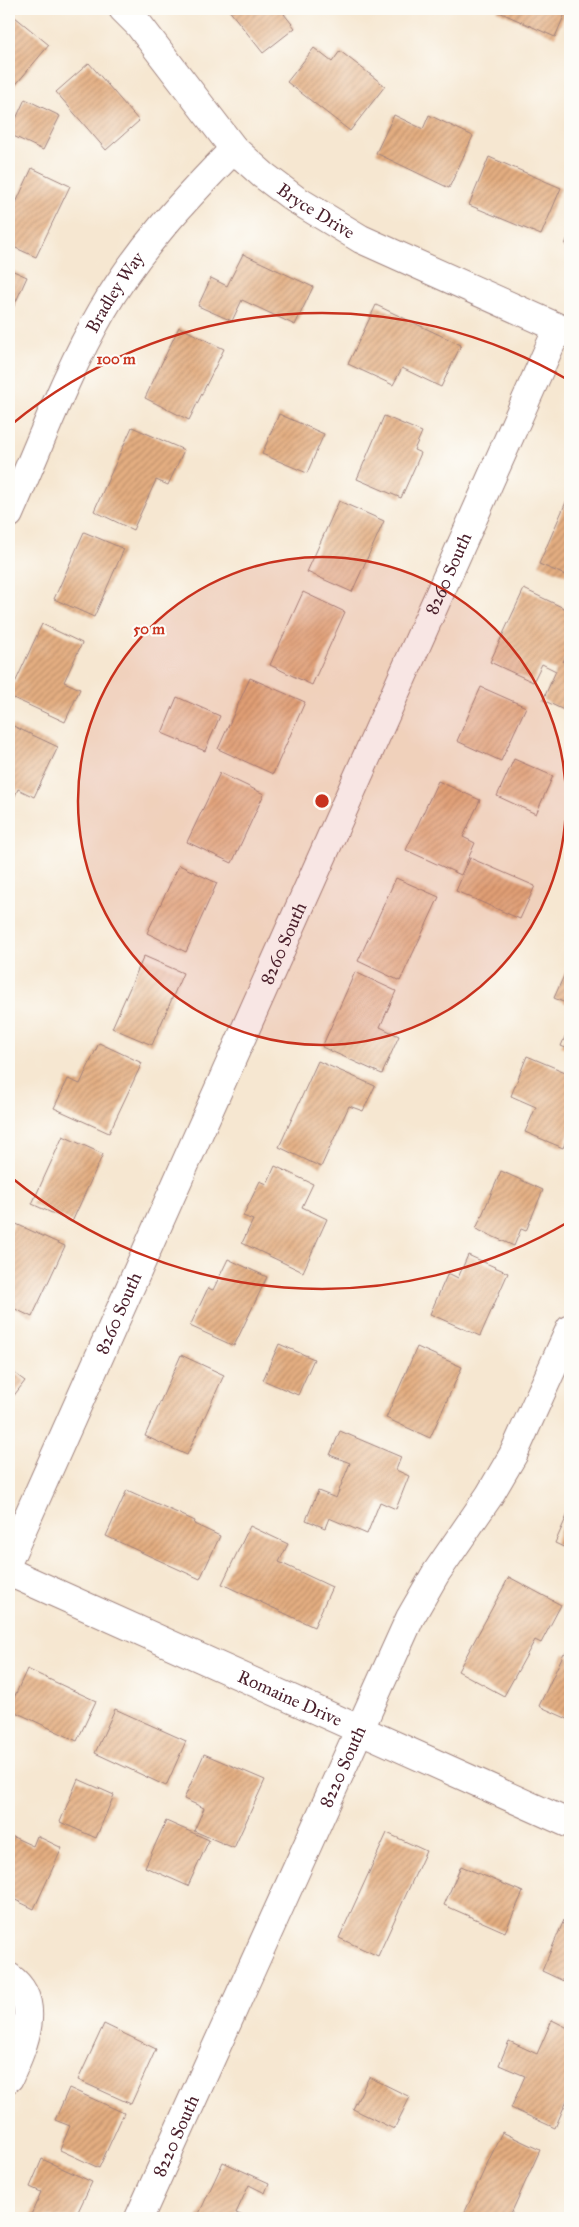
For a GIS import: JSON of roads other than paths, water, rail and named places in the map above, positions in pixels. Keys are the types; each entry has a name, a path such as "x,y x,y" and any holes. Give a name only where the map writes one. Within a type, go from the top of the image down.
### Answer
{"street":[{"name":"Bryce Drive","path":"123,9 140,25 234,149 263,175 327,220 361,239 564,330"},
{"name":"Bradley Way","path":"9,514 78,359 102,311 131,266 164,222 234,149"},
{"name":"8260 South","path":"9,1559 564,330"},
{"name":"8220 South","path":"139,2218 410,1618 436,1573 489,1496 513,1455 570,1329"},
{"name":"Romaine Drive","path":"9,1572 570,1824"},
{"path":"9,2078 28,2029 28,2011 16,1985"}]}
